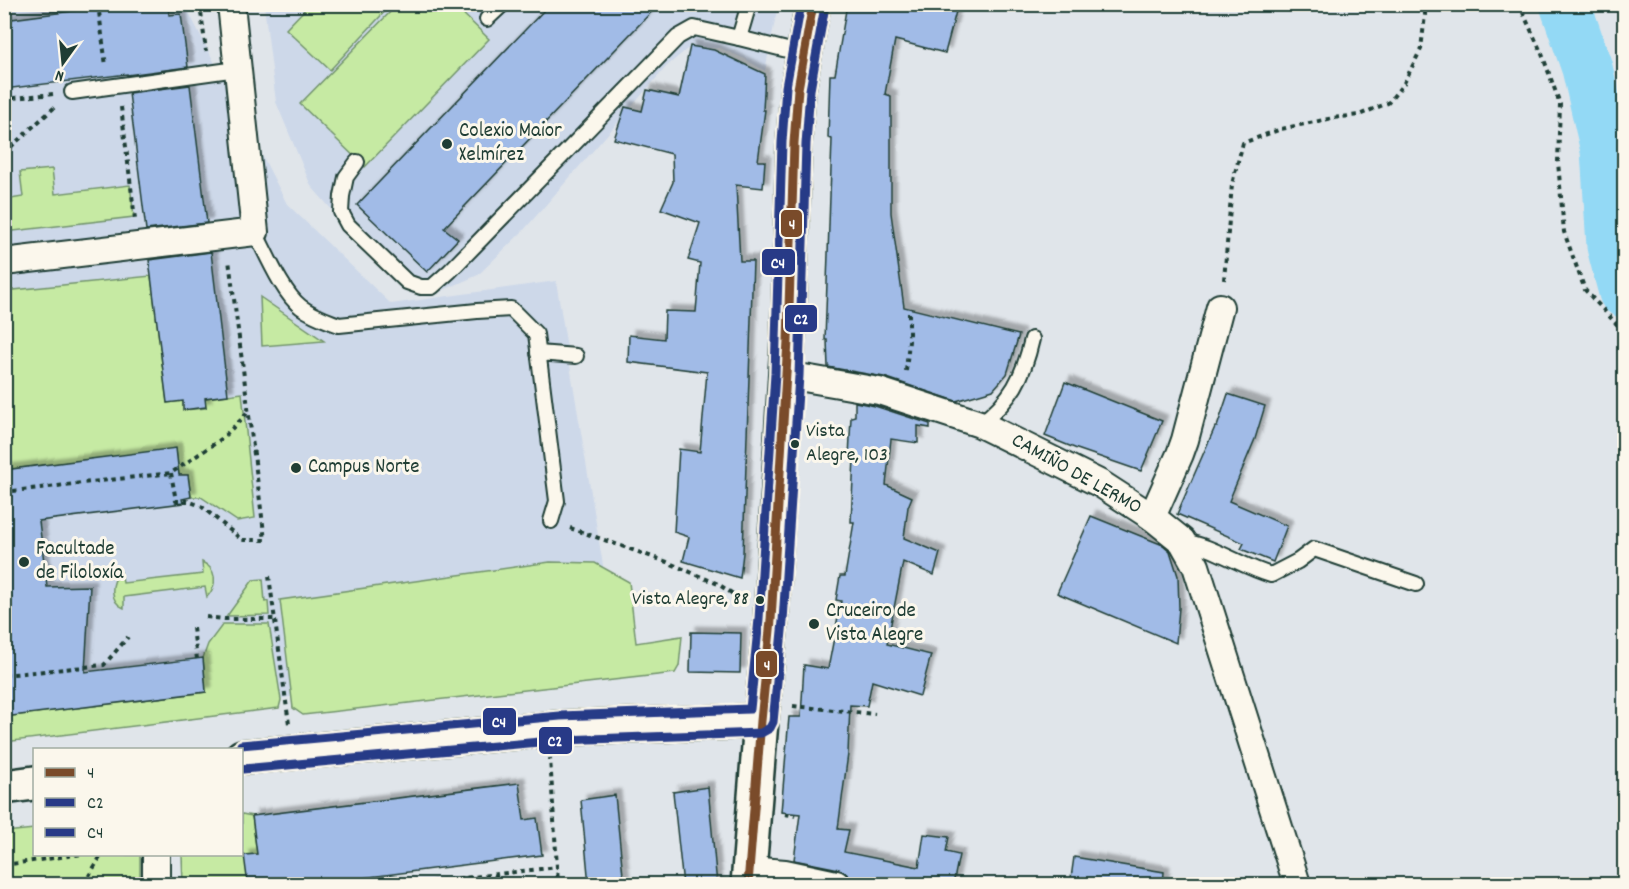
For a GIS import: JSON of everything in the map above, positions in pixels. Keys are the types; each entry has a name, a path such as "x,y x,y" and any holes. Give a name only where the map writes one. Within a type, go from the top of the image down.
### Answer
{"main road":[{"path":"749,878 771,620 786,375 794,143 798,89 813,4"},
{"path":"243,758 561,728 761,721"},
{"path":"4,787 33,783"}],"street":[{"path":"4,262 255,232 231,4"},
{"path":"1152,518 1183,447 1220,307"},
{"name":"CAMIÑO DE LERMO","path":"786,375 879,391 980,424 1101,484 1182,541 1196,566 1298,885"},
{"path":"156,856 156,885"},
{"path":"749,878 785,873 836,885"}],"lane":[{"path":"487,19 502,4"},
{"path":"739,38 749,4"},
{"path":"357,162 346,177 342,196 341,212 348,225 407,282 421,287 432,287 459,263 678,37 694,28 803,54"},
{"path":"72,92 237,69"},
{"path":"255,232 288,293 300,306 318,317 339,325 511,309 536,334 557,501 551,521"},
{"path":"980,424 995,412 1017,383 1026,364 1032,339"},
{"path":"538,353 576,356"},
{"path":"1182,541 1217,548 1254,570 1272,575 1314,549 1416,585"}],"path":[{"path":"98,4 136,223"},
{"path":"200,4 209,72"},
{"path":"1220,307 1226,272 1232,184 1243,143 1281,129 1359,115 1388,103 1404,83 1421,49 1425,4"},
{"path":"1520,4 1542,54 1560,104 1558,162 1564,232 1585,290 1624,332"},
{"path":"4,99 72,92"},
{"path":"4,153 72,92"},
{"path":"171,473 176,501 188,501 201,506 242,540 265,540 228,254"},
{"path":"903,399 909,341 909,313"},
{"path":"4,492 171,473 220,440 244,417 248,410"},
{"path":"551,521 667,562 718,584 748,604"},
{"path":"269,576 287,708"},
{"path":"206,617 275,619"},
{"path":"193,628 197,659"},
{"path":"4,675 104,665 128,636"},
{"path":"793,705 875,714"},
{"path":"546,885 558,883 550,755"},
{"path":"4,865 74,856"},
{"path":"84,885 101,856"},
{"path":"413,885 557,867"},
{"path":"496,874 497,885"}],"shaded area":[{"name":"Campus Norte","path":"4,5 185,5 287,204 391,304 556,281 614,632 255,704 5,740"},
{"name":"Colexio Maior Xelmírez","path":"264,5 778,5 765,71 720,48 687,49 667,66 523,231 478,275 430,296 400,287 311,186 276,102"}],"green space":[{"path":"309,5 391,5 330,70 286,29"},
{"path":"397,5 454,5 489,39 365,167 300,104"},
{"path":"52,169 55,194 130,185 134,217 5,232 5,200 23,197 20,172"},
{"path":"151,276 167,403 183,401 184,410 206,408 205,398 242,393 255,518 237,521 201,497 191,497 188,475 179,475 176,449 5,470 4,291"},
{"path":"260,297 324,341 262,346"},
{"path":"202,562 211,569 214,578 213,587 207,597 205,587 124,597 124,608 114,597 113,586 121,572 123,583 203,574"},
{"path":"550,562 595,563 629,582 636,643 682,636 679,666 675,673 303,715 293,708 280,600"},
{"path":"263,579 265,602 268,601 269,615 227,616 253,580"},
{"path":"223,624 269,624 281,700 279,708 5,742 4,717 206,692 203,658 208,644"},
{"path":"243,814 252,816 257,854 245,856 248,884 183,884 182,856 243,856"},
{"path":"33,829 33,856 140,856 140,884 5,884 5,832"}],"building":[{"path":"126,4 168,4 169,15 181,14 188,67 4,89 4,20"},
{"path":"550,4 659,4 444,228 458,239 427,272 357,205"},
{"path":"847,4 958,4 945,53 895,40 885,94 891,96 891,213 904,307 1019,335 1007,374 993,390 956,401 884,377 828,367 827,340 825,340 832,139 828,138 830,75 835,75"},
{"path":"690,46 714,50 765,74 763,110 765,110 758,161 765,161 763,188 736,185 740,261 753,261 743,553 740,578 683,561 689,537 674,532 679,449 700,452 707,372 628,362 629,335 664,339 665,311 696,312 700,263 688,260 700,223 661,209 673,182 672,154 614,139 625,107 642,111 647,90 679,97"},
{"path":"190,85 207,223 146,230 129,93"},
{"path":"211,252 228,395 205,398 206,407 183,410 183,401 167,403 149,260"},
{"path":"1065,382 1162,421 1141,471 1045,436"},
{"path":"1228,394 1265,406 1255,439 1229,501 1287,526 1273,562 1241,549 1244,543 1177,514 1215,427 1217,427"},
{"path":"855,402 930,424 930,428 918,426 918,443 891,439 886,485 912,497 908,507 904,538 940,553 934,575 903,562 887,644 931,655 920,696 872,681 867,706 850,705 848,754 838,829 849,830 844,852 919,867 924,834 949,837 946,852 959,855 953,885 876,885 850,879 839,869 794,860 800,814 781,812 789,717 801,717 804,665 828,669 841,601 836,600 840,576 845,576 854,522 851,522 854,457 849,457 851,417 855,416"},
{"name":"Facultade de Filoloxía","path":"176,448 179,475 188,475 191,497 182,499 183,503 39,521 47,587 90,586 85,672 203,658 206,692 4,717 4,470"},
{"path":"1091,516 1163,545 1170,551 1178,576 1179,608 1176,643 1057,593"},
{"path":"691,632 741,633 740,673 690,672"},
{"path":"519,783 524,820 537,818 542,855 307,885 248,885 244,855 257,854 252,816"},
{"path":"708,787 717,885 683,885 673,792"},
{"path":"615,795 624,885 589,885 581,800"},
{"path":"1074,857 1164,872 1163,885 1070,885"}],"waterway":[{"path":"1565,4 1587,68 1606,150 1612,246 1624,292"}],"transit line":[{"name":"C4","path":"241,745 560,716 750,709 759,619 775,374 782,142 786,87 801,4"},
{"name":"4","path":"748,884 771,620 788,341 794,143 798,89 813,4"},
{"name":"C2","path":"243,769 562,740 761,733 770,728 773,722 783,621 799,376 806,144 810,90 825,6"}],"place":[{"name":"Colexio Maior Xelmírez","path":"447,144"},
{"name":"Vista Alegre, 103","path":"795,444"},
{"name":"Campus Norte","path":"296,468"},
{"name":"Facultade de Filoloxía","path":"24,562"},
{"name":"Vista Alegre, 88","path":"760,600"},
{"name":"Cruceiro de Vista Alegre","path":"814,624"}]}
